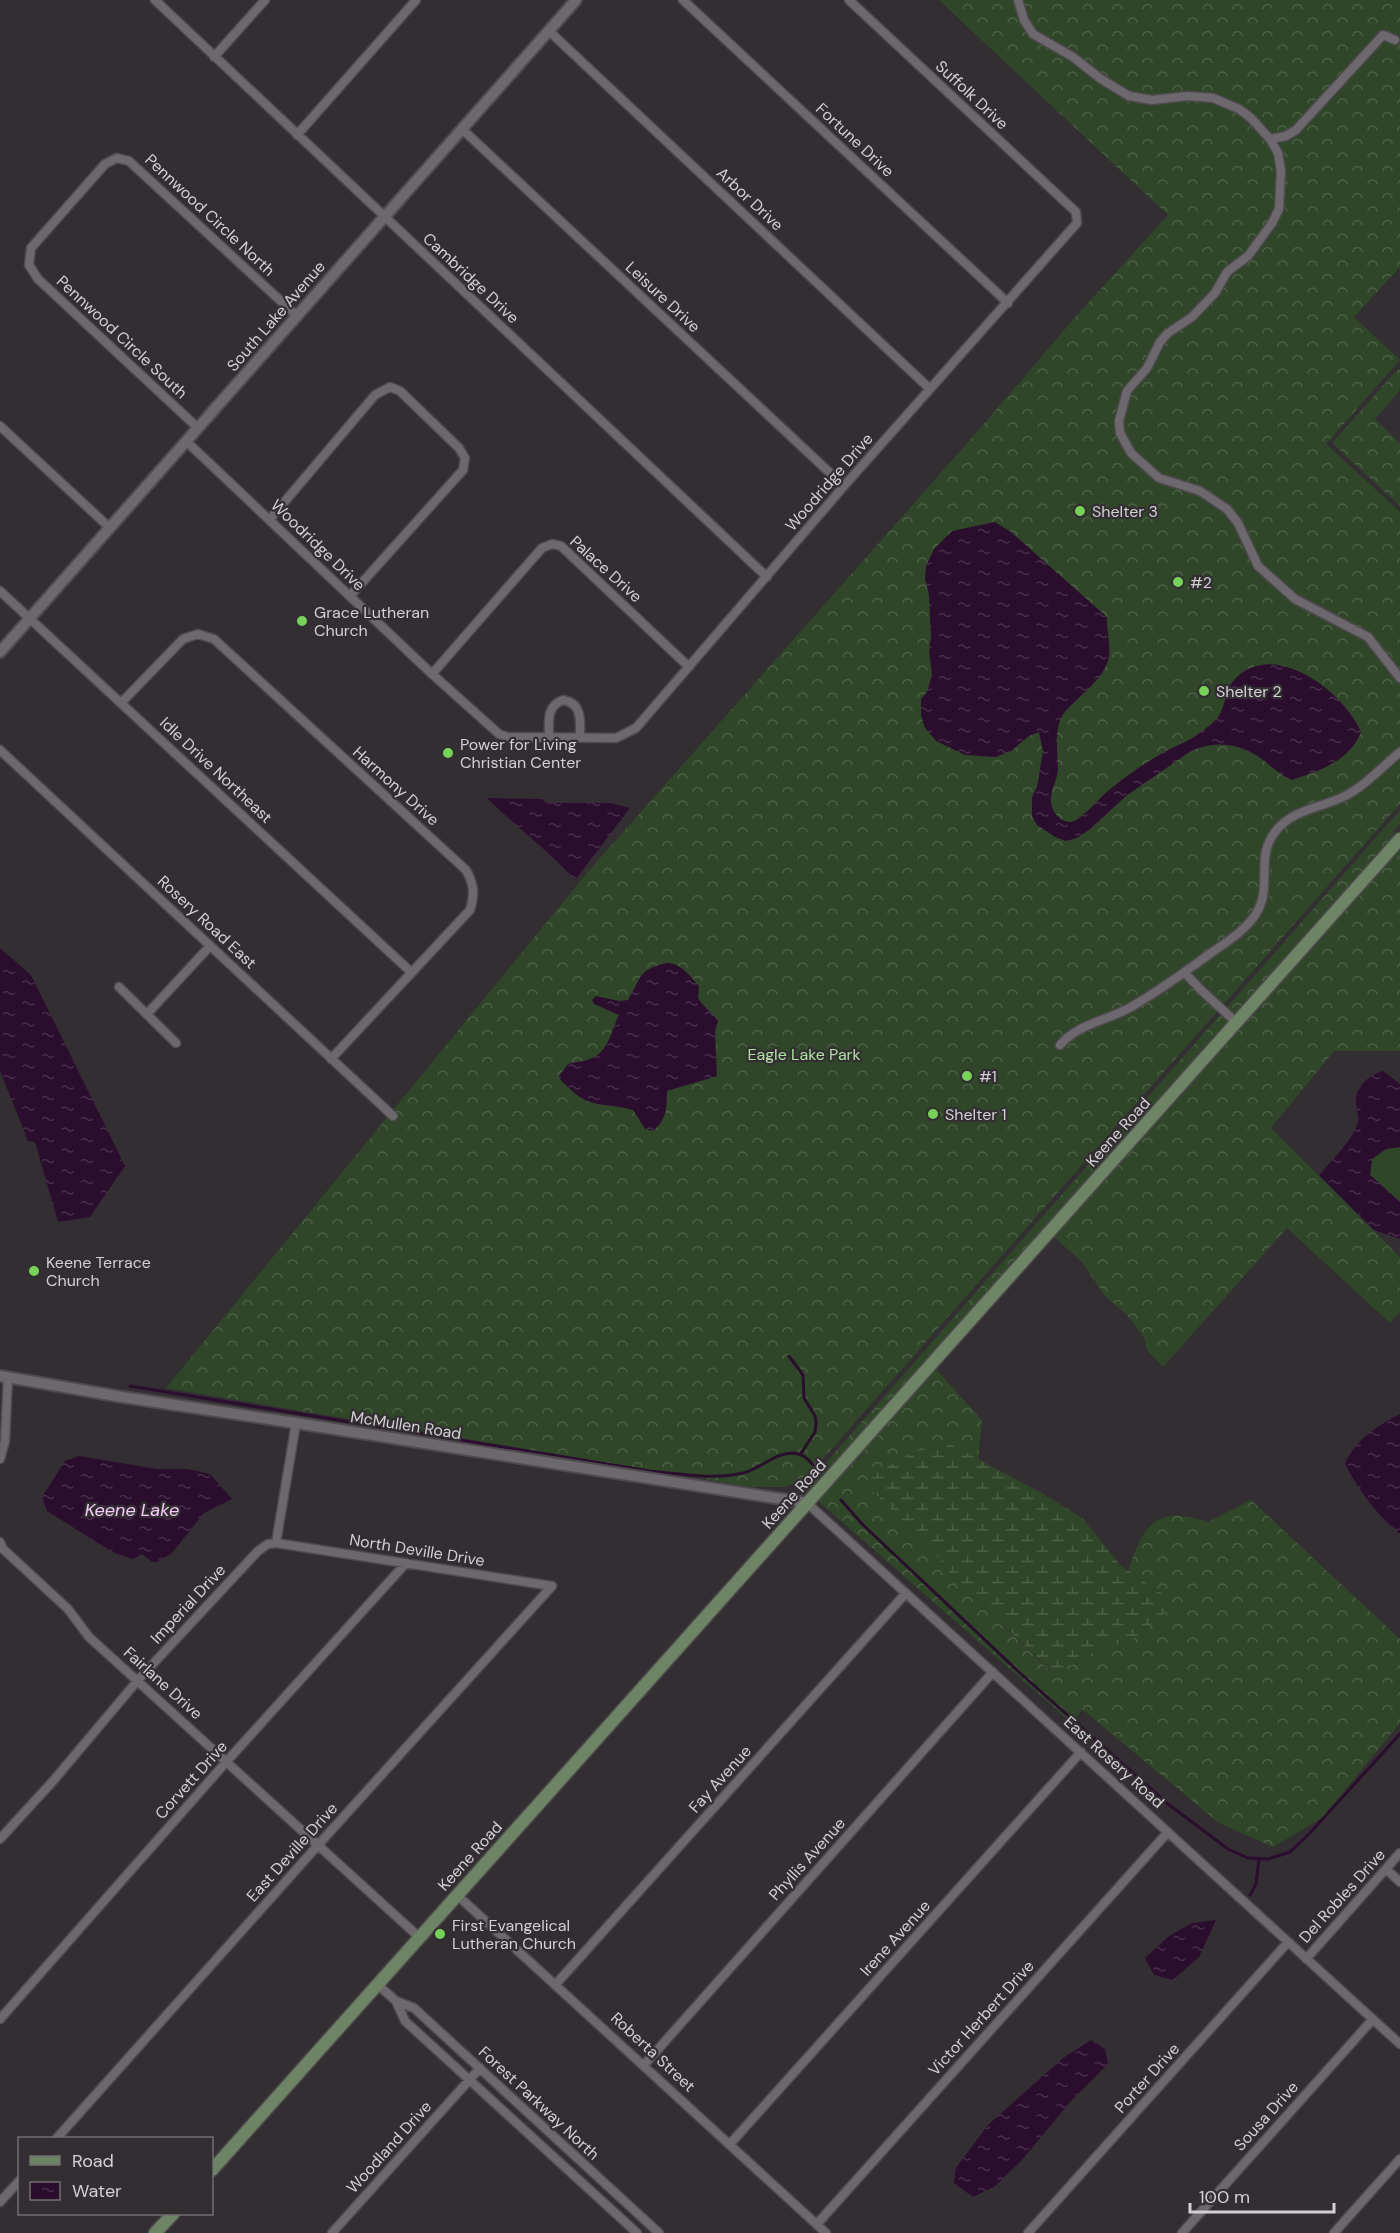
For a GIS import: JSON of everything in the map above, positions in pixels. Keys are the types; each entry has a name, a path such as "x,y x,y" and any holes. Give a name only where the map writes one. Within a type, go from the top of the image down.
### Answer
{"main road":[{"name":"Keene Road","path":"213,2169 1400,839"},
{"path":"155,2233 171,2215"}],"street":[{"name":"Cambridge Drive","path":"154,0 767,577"},
{"path":"214,57 265,0"},
{"path":"297,135 416,0"},
{"name":"South Lake Avenue","path":"0,652 576,0"},
{"name":"Fortune Drive","path":"682,0 1008,303"},
{"name":"Suffolk Drive","path":"849,0 1076,212"},
{"path":"1018,0 1024,20 1033,34 1073,57 1101,79 1124,93 1140,99 1152,100 1188,96 1213,98 1239,109 1251,118 1270,139 1278,153 1281,181 1279,208 1272,223 1248,256 1227,272 1215,292 1192,317 1168,333 1160,342 1147,368 1127,391 1119,421 1120,433 1131,453 1159,478 1200,491 1227,509 1238,523 1258,566 1295,599 1368,637 1400,678"},
{"name":"Arbor Drive","path":"549,31 930,389"},
{"path":"1270,139 1286,136 1296,130 1383,35 1395,40"},
{"name":"Leisure Drive","path":"462,129 844,486"},
{"name":"Pennwood Circle North","path":"29,265 32,248 105,164 117,158 129,161 297,316"},
{"name":"Woodridge Drive","path":"186,441 432,674 499,734 616,738 636,728 844,486 1008,303 1077,223 1076,212"},
{"name":"Pennwood Circle South","path":"29,265 38,279 198,428"},
{"path":"270,519 375,396 390,387 400,391 459,447 465,458 463,470 350,596"},
{"path":"0,426 110,528"},
{"name":"Palace Drive","path":"432,674 542,548 552,544 561,546 689,667"},
{"name":"Idle Drive Northeast","path":"0,591 411,972"},
{"name":"Harmony Drive","path":"121,703 183,639 198,633 214,639 465,870 473,883 474,898 470,910 331,1059"},
{"path":"549,737 549,714 552,706 563,700 573,704 580,712 580,738"},
{"name":"Rosery Road East","path":"0,750 393,1116"},
{"path":"1060,1045 1070,1034 1130,1008 1185,973 1243,929 1255,917 1264,896 1266,850 1276,830 1288,818 1357,788 1400,752"},
{"path":"147,1014 210,946"},
{"path":"1185,973 1237,1023"},
{"path":"119,987 176,1043"},
{"path":"0,1459 5,1441 4,1377"},
{"name":"McMullen Road","path":"4,1377 122,1398 296,1422 807,1503"},
{"path":"276,1543 296,1422"},
{"name":"East Rosery Road","path":"807,1503 1400,2044"},
{"name":"Fairlane Drive","path":"0,1542 3,1548 68,1609 89,1637 419,1937"},
{"name":"North Deville Drive","path":"276,1543 552,1586"},
{"name":"Imperial Drive","path":"0,1839 53,1781 138,1680 258,1551 268,1544 276,1543"},
{"name":"Corvett Drive","path":"0,2019 227,1761 406,1563"},
{"name":"East Deville Drive","path":"59,2137 552,1586"},
{"name":"Fay Avenue","path":"556,1984 906,1593"},
{"name":"Phyllis Avenue","path":"644,2065 993,1672"},
{"name":"Irene Avenue","path":"730,2144 1081,1752"},
{"name":"Victor Herbert Drive","path":"817,2224 1168,1832"},
{"name":"Del Robles Drive","path":"1306,1959 1400,1853"},
{"path":"1386,1869 1400,1882"},
{"name":"Roberta Street","path":"457,1895 826,2233"},
{"name":"Porter Drive","path":"1028,2233 1288,1942"},
{"name":"Forest Parkway North","path":"377,1984 396,2001 414,2008 659,2233"},
{"name":"Forest Parkway North","path":"396,2001 405,2021 637,2233"},
{"name":"Sousa Drive","path":"1182,2233 1373,2019"},
{"name":"Woodland Drive","path":"332,2233 480,2068"},
{"path":"1334,2233 1400,2159"},
{"path":"0,2202 18,2182"}],"green space":[{"name":"Eagle Lake Park","path":"939,0 1400,0 1400,267 1354,317 1400,360 1326,444 1400,512 1400,804 805,1479 784,1487 751,1487 444,1435 437,1437 419,1431 166,1388 586,874 977,432 1078,314 1168,215"},
{"path":"1398,369 1400,370 1400,390 1375,419 1400,443 1400,506 1332,443"},
{"path":"1400,810 1400,824 1393,831 1397,835 1237,1016 1227,1007"},
{"path":"1400,847 1400,1051 1334,1051 1271,1128 1400,1257 1400,1312 1390,1323 1287,1228 1163,1367 1147,1350 1144,1337 1126,1314 1104,1295 1083,1263 1053,1236"},
{"path":"1220,1015 1230,1024 810,1493 803,1487 796,1487 808,1482 823,1466"},
{"path":"1400,1147 1400,1202 1370,1175 1372,1159 1386,1149"},
{"path":"935,1368 982,1420 978,1460 948,1443 870,1489 929,1546 949,1572 1051,1672 1079,1662 1096,1649 1131,1641 1166,1596 1128,1571 1140,1541 1154,1522 1175,1516 1208,1522 1251,1500 1400,1639 1400,1723 1322,1818 1273,1847 1219,1823 1082,1709 1073,1724 817,1500"},
{"path":"948,1443 1042,1493 1082,1518 1121,1566 1166,1596 1164,1614 1131,1641 1096,1649 1079,1662 1052,1672 949,1572 929,1546 870,1489 872,1476 911,1453"}],"water":[{"path":"995,522 1011,532 1107,617 1109,650 1105,669 1064,713 1058,726 1058,770 1051,805 1064,821 1071,822 1080,817 1134,771 1166,751 1192,739 1210,725 1221,713 1231,684 1250,668 1268,664 1287,667 1306,675 1324,687 1339,701 1361,732 1356,742 1349,751 1332,764 1292,780 1245,749 1218,744 1209,745 1191,751 1126,796 1077,838 1066,841 1055,837 1037,825 1032,816 1032,797 1037,787 1043,751 1039,732 1029,736 1011,751 996,757 965,755 936,741 925,728 921,715 921,699 927,692 932,675 926,566 934,549 952,531"},
{"path":"487,798 542,799 546,803 610,803 630,808 575,880"},
{"path":"0,948 31,975 125,1166 90,1217 58,1222 35,1142 28,1141 0,1071"},
{"path":"667,963 677,965 693,979 699,986 698,998 718,1021 715,1031 717,1076 667,1091 665,1113 653,1131 645,1129 633,1110 584,1099 559,1076 568,1064 587,1060 600,1053 611,1035 619,1015 594,1004 592,1000 596,996 619,1001 628,1000 645,972"},
{"path":"1383,1071 1400,1084 1400,1147 1386,1149 1372,1159 1370,1175 1400,1202 1400,1239 1374,1230 1319,1175 1341,1151 1356,1129 1357,1095 1362,1085 1373,1075"},
{"path":"1400,1414 1400,1534 1369,1502 1345,1464 1349,1455 1368,1434"},
{"name":"Keene Lake","path":"79,1456 157,1469 188,1469 210,1474 232,1499 204,1513 172,1553 157,1562 152,1562 142,1554 133,1559 114,1553 47,1511 42,1497 65,1461"},
{"path":"1216,1920 1199,1957 1173,1980 1154,1975 1145,1958 1169,1936 1192,1923"},
{"path":"1091,2040 1105,2049 1108,2064 1070,2102 1022,2160 994,2187 973,2197 954,2183 956,2168 988,2125 1063,2058"}],"waterway":[{"path":"789,1356 803,1375 804,1398 815,1416 816,1423 815,1432 800,1455"},
{"path":"130,1386 649,1471 696,1476 731,1475 749,1471 787,1453 800,1454 813,1465"},
{"path":"841,1500 863,1525 1020,1673 1168,1804 1228,1849 1248,1858 1268,1859 1290,1852 1400,1734"},
{"path":"1250,1895 1256,1884 1259,1859"}],"place":[{"name":"Shelter 3","path":"1080,511"},
{"name":"#2","path":"1178,582"},
{"name":"Grace Lutheran Church","path":"302,621"},
{"name":"Shelter 2","path":"1204,691"},
{"name":"Power for Living Christian Center","path":"448,753"},
{"name":"#1","path":"967,1076"},
{"name":"Shelter 1","path":"933,1114"},
{"name":"Keene Terrace Church","path":"34,1271"},
{"name":"First Evangelical Lutheran Church","path":"440,1934"}]}
